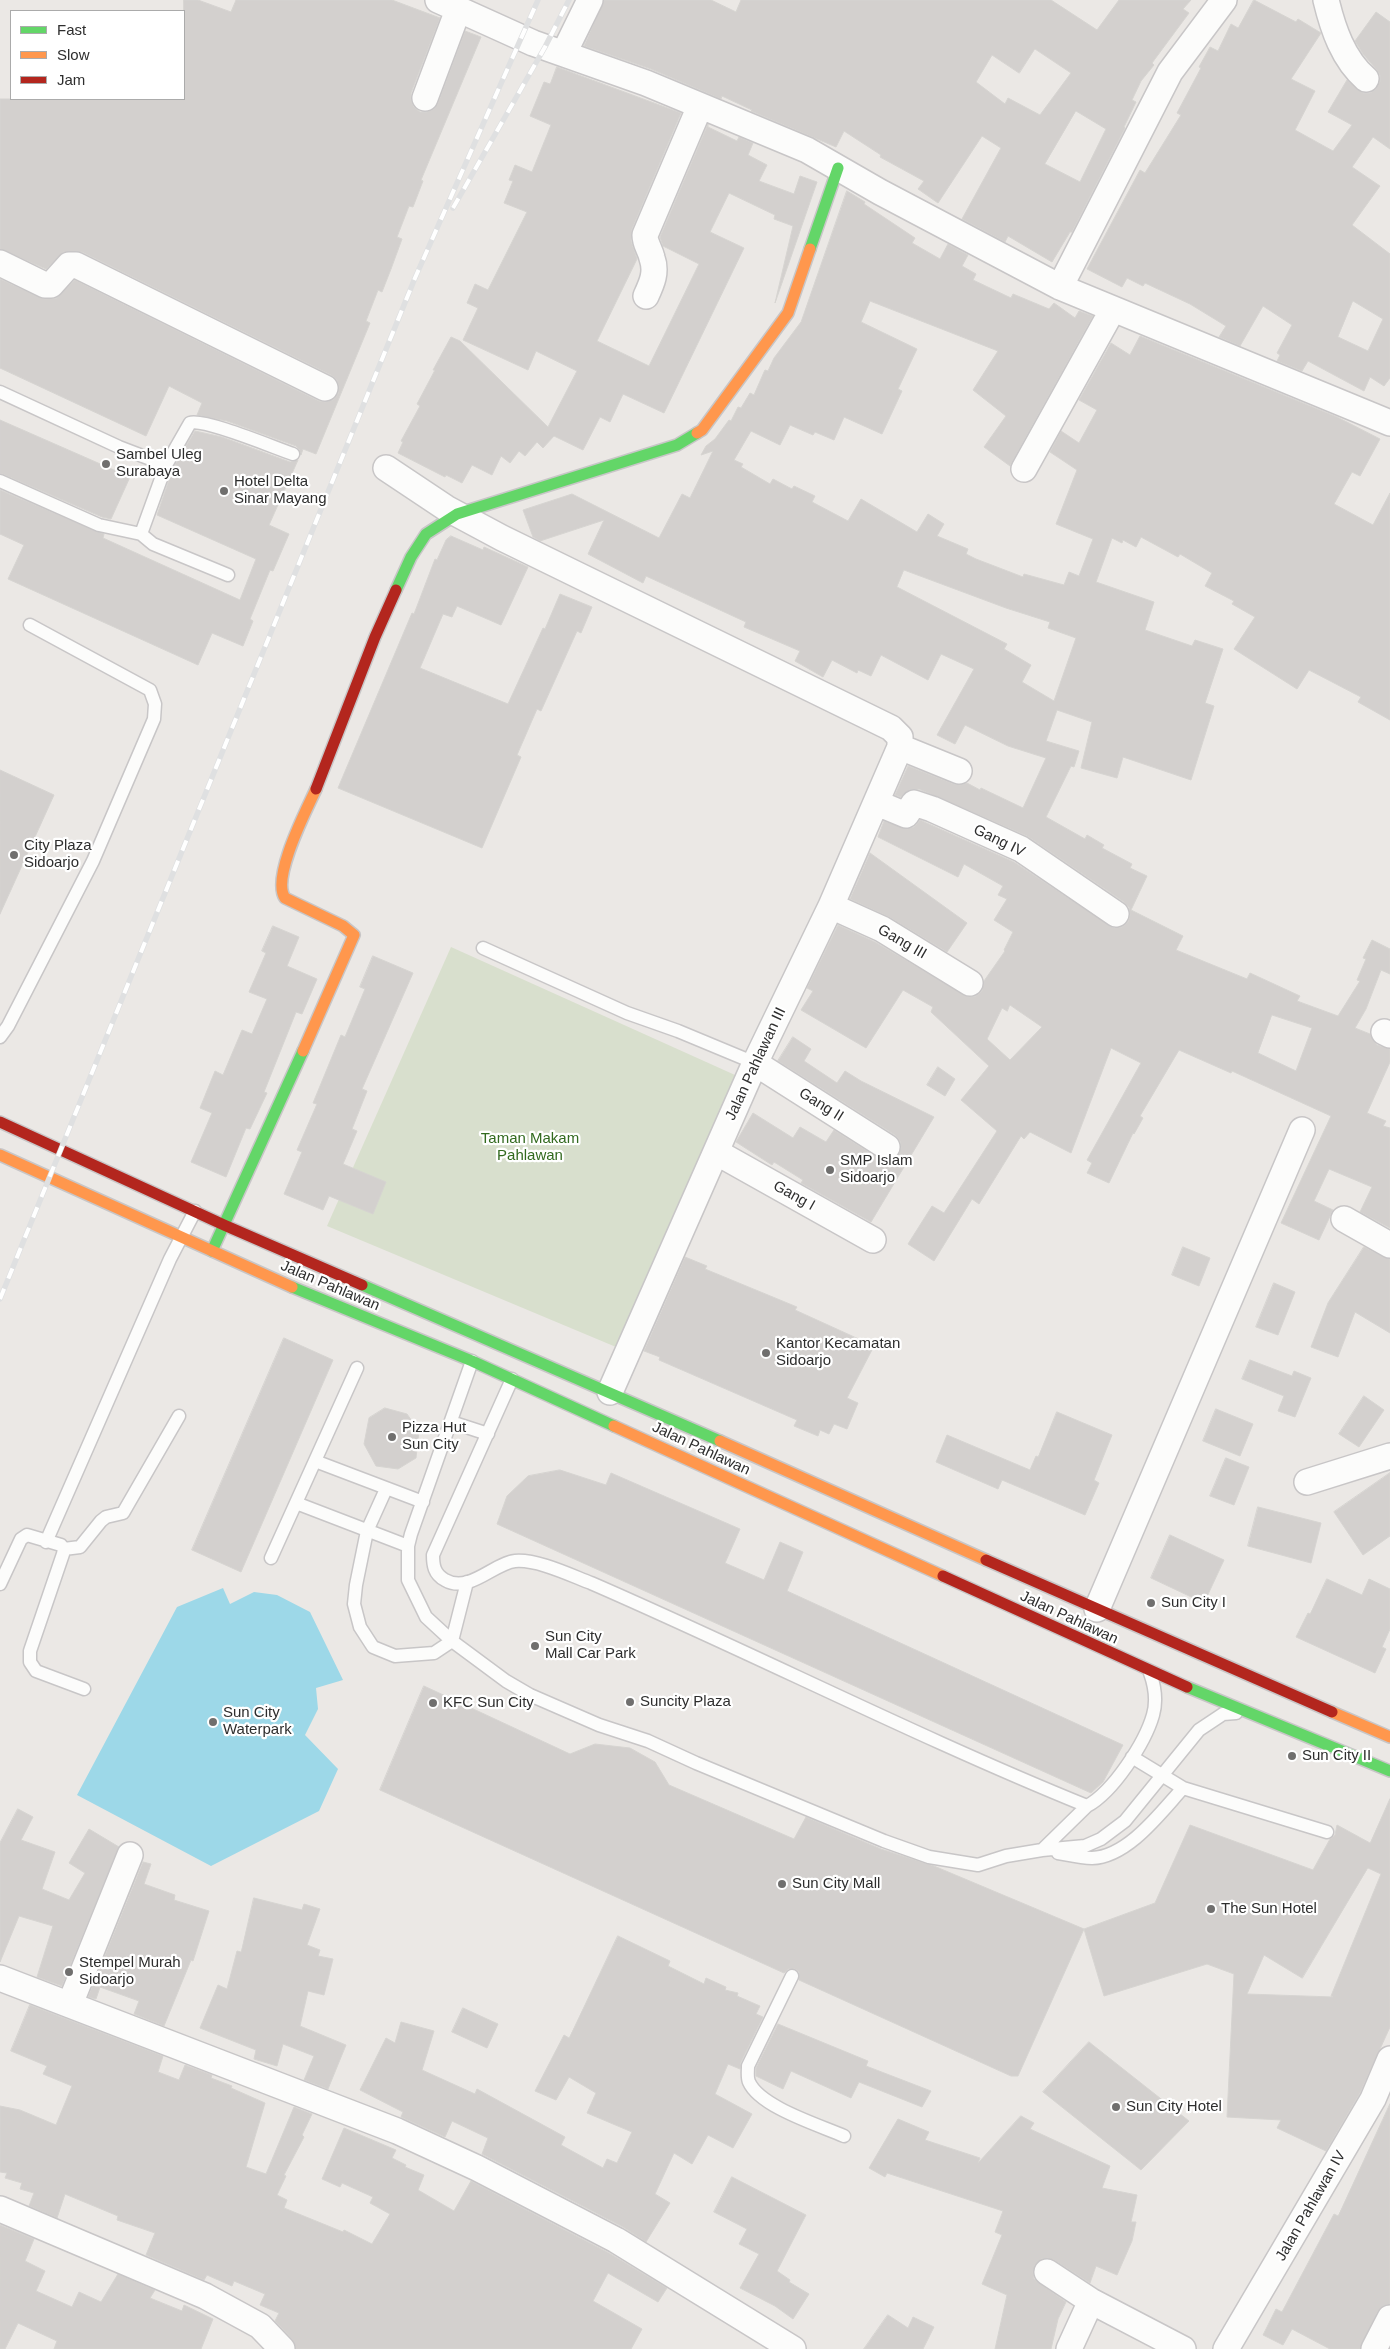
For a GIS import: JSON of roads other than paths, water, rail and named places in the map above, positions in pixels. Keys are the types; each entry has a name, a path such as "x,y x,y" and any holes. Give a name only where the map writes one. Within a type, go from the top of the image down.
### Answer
{"main road":[{"path":"212,1251 353,941 354,935 350,930 285,898 280,892 281,882 296,832 320,779 375,637 411,557 444,506 677,445 702,430 788,313 838,168"},
{"name":"Jalan Pahlawan","path":"0,1122 224,1225 610,1392 1097,1609 1184,1653 1389,1735"},
{"name":"Jalan Pahlawan","path":"0,1155 308,1294 472,1361 1149,1671 1172,1676 1216,1693 1250,1711 1390,1770"}],"street":[{"path":"564,53 590,0"},
{"path":"1060,287 1170,72 1224,0"},
{"path":"1326,0 1332,22 1346,54 1354,69 1366,79"},
{"path":"425,98 464,7 533,43 646,83 807,150 1060,287 1390,423"},
{"path":"646,296 655,272 645,235 700,106"},
{"path":"0,263 45,285 51,285 69,265 76,265 325,388"},
{"path":"1024,469 1113,308"},
{"path":"386,468 444,506 891,728 900,742 959,771"},
{"name":"Jalan Pahlawan III","path":"610,1392 756,1063 831,906 877,803 900,742"},
{"name":"Gang IV","path":"877,803 906,814 914,803 932,809 1012,845 1116,914"},
{"name":"Gang III","path":"831,906 882,929 970,983"},
{"name":"Gang II","path":"756,1063 887,1146"},
{"path":"1097,1609 1302,1130"},
{"name":"Gang I","path":"716,1152 873,1240"},
{"path":"1344,1219 1390,1245"},
{"path":"1307,1482 1390,1456"},
{"path":"70,2004 130,1855"},
{"path":"0,1978 397,2131 477,2168 616,2240 793,2349"},
{"name":"Jalan Pahlawan IV","path":"1226,2349 1373,2099 1390,2059"},
{"path":"0,2209 205,2296 260,2326 282,2349"},
{"path":"1047,2272 1091,2301 1183,2349"},
{"path":"1069,2349 1091,2301"},
{"path":"1374,2349 1390,2318"}],"lane":[{"path":"0,392 119,447 166,465"},
{"path":"140,534 166,465 190,423 195,421 215,426 293,454"},
{"path":"0,481 99,525 127,533 140,534 153,544 228,575"},
{"path":"0,1037 8,1026 93,861 154,720 155,704 150,690 30,625"},
{"path":"483,948 627,1013 678,1031 756,1063"},
{"path":"46,1542 180,1237 195,1211"},
{"path":"472,1361 408,1546 408,1580 426,1617 452,1641 506,1681 530,1695 599,1725 648,1741 696,1763 884,1841 929,1857 978,1865 1006,1856 1086,1846 1100,1839 1125,1820 1199,1730 1224,1714 1250,1711"},
{"path":"271,1558 357,1368"},
{"path":"512,1379 433,1554 434,1568 441,1578 451,1583 467,1582 514,1561 532,1563 562,1571 718,1639 968,1756 1087,1806"},
{"path":"64,1549 80,1547 101,1521 123,1513 179,1416"},
{"path":"451,1422 488,1434"},
{"path":"315,1461 423,1502"},
{"path":"386,1489 368,1531 356,1585 354,1604 360,1627 373,1647 395,1656 413,1655 434,1653 452,1641 467,1582"},
{"path":"296,1503 408,1546"},
{"path":"0,1584 21,1539 27,1535 61,1545 64,1549"},
{"path":"64,1549 30,1651 30,1662 36,1671 84,1689"},
{"path":"1042,1850 1087,1806 1113,1785 1132,1757 1153,1715 1156,1689 1149,1671"},
{"path":"1132,1757 1183,1788 1327,1832"},
{"path":"1042,1850 1094,1858 1113,1853 1144,1830 1183,1788"},
{"path":"792,1976 748,2066 748,2081 757,2093 772,2104 844,2136"}],"water":[{"name":"Sun City Waterpark","path":"223,1588 230,1604 254,1592 277,1595 310,1612 343,1680 316,1688 318,1709 305,1735 338,1769 319,1811 211,1866 77,1795 177,1607"}],"railway":[{"path":"0,1299 415,278 538,0"},
{"path":"453,208 545,47 569,0"}],"place":[{"name":"Sambel Uleg Surabaya","path":"106,464"},
{"name":"Hotel Delta Sinar Mayang","path":"224,491"},
{"name":"City Plaza Sidoarjo","path":"14,855"},
{"name":"SMP Islam Sidoarjo","path":"830,1170"},
{"name":"Kantor Kecamatan Sidoarjo","path":"766,1353"},
{"name":"Pizza Hut Sun City","path":"392,1437"},
{"name":"Sun City I","path":"1151,1603"},
{"name":"Sun City Mall Car Park","path":"535,1646"},
{"name":"Suncity Plaza","path":"630,1702"},
{"name":"KFC Sun City","path":"433,1703"},
{"name":"Sun City Waterpark","path":"213,1722"},
{"name":"Sun City II","path":"1292,1756"},
{"name":"Sun City Mall","path":"782,1884"},
{"name":"The Sun Hotel","path":"1211,1909"},
{"name":"Stempel Murah Sidoarjo","path":"69,1972"},
{"name":"Sun City Hotel","path":"1116,2107"}],"park label":[{"name":"Taman Makam Pahlawan","path":"530,1148"}]}
